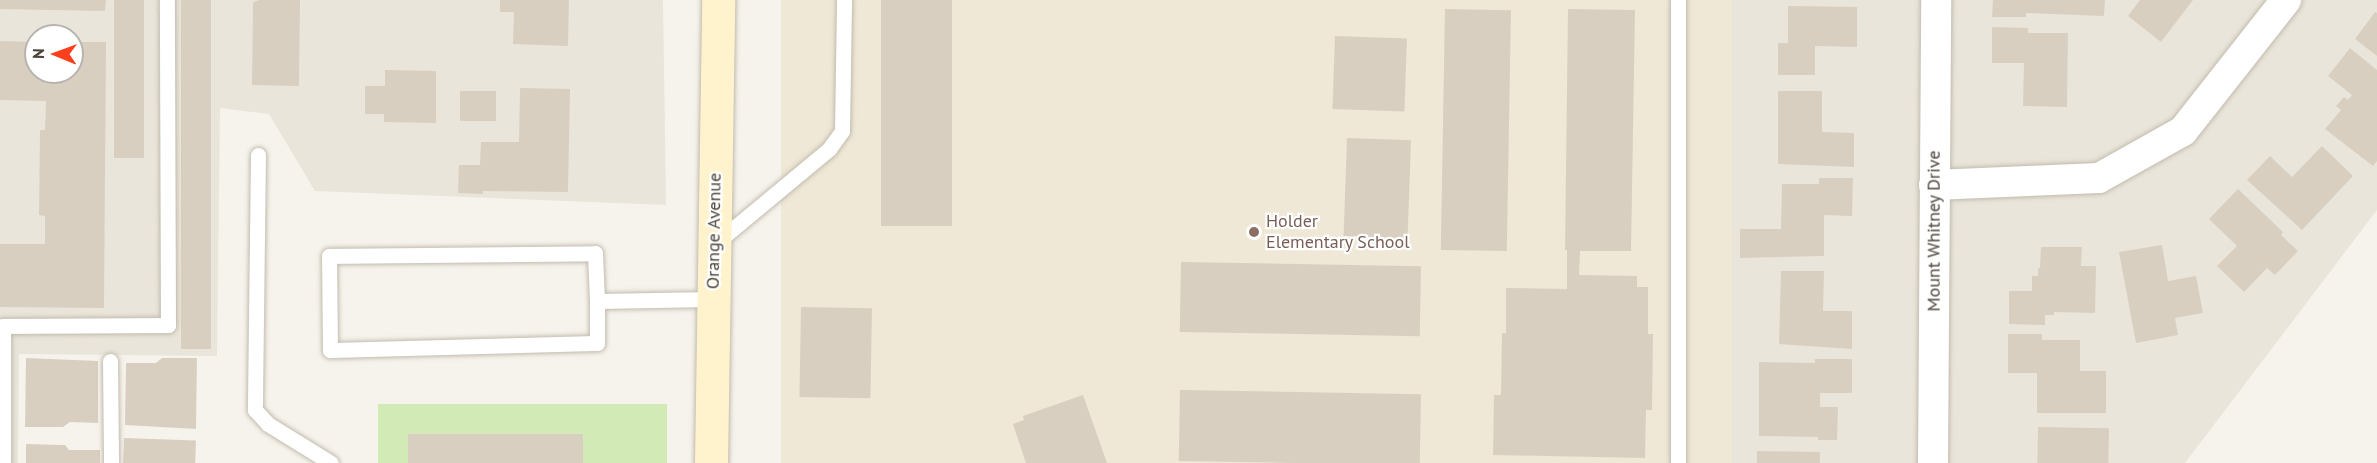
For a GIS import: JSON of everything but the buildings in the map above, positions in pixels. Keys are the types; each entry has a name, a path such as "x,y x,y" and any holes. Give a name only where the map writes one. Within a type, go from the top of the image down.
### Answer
{"main road":[{"name":"Orange Avenue","path":"711,463 718,0"}],"street":[{"name":"Mount Whitney Drive","path":"1933,463 1936,0"},
{"path":"1934,185 2099,178 2183,131 2286,0"}],"lane":[{"path":"3,463 3,326 168,325 167,0"},
{"path":"714,244 830,149 842,131 844,0"},
{"path":"1678,0 1678,463"},
{"path":"258,155 255,410 268,424 331,463"},
{"path":"595,253 597,301 597,343 330,350 329,256 595,253"},
{"path":"597,301 713,299"},
{"path":"110,361 111,463"}],"shaded area":[{"path":"0,0 663,0 666,205 315,191 269,114 220,108 217,356 19,354 18,463 0,463"},
{"name":"Holder Elementary School","path":"781,0 1732,0 1732,463 781,463"},
{"path":"1732,0 2377,0 2377,210 2185,463 1728,463"}],"green space":[{"path":"378,404 667,404 667,463 378,463"}],"place":[{"name":"Holder Elementary School","path":"1254,232"}]}
